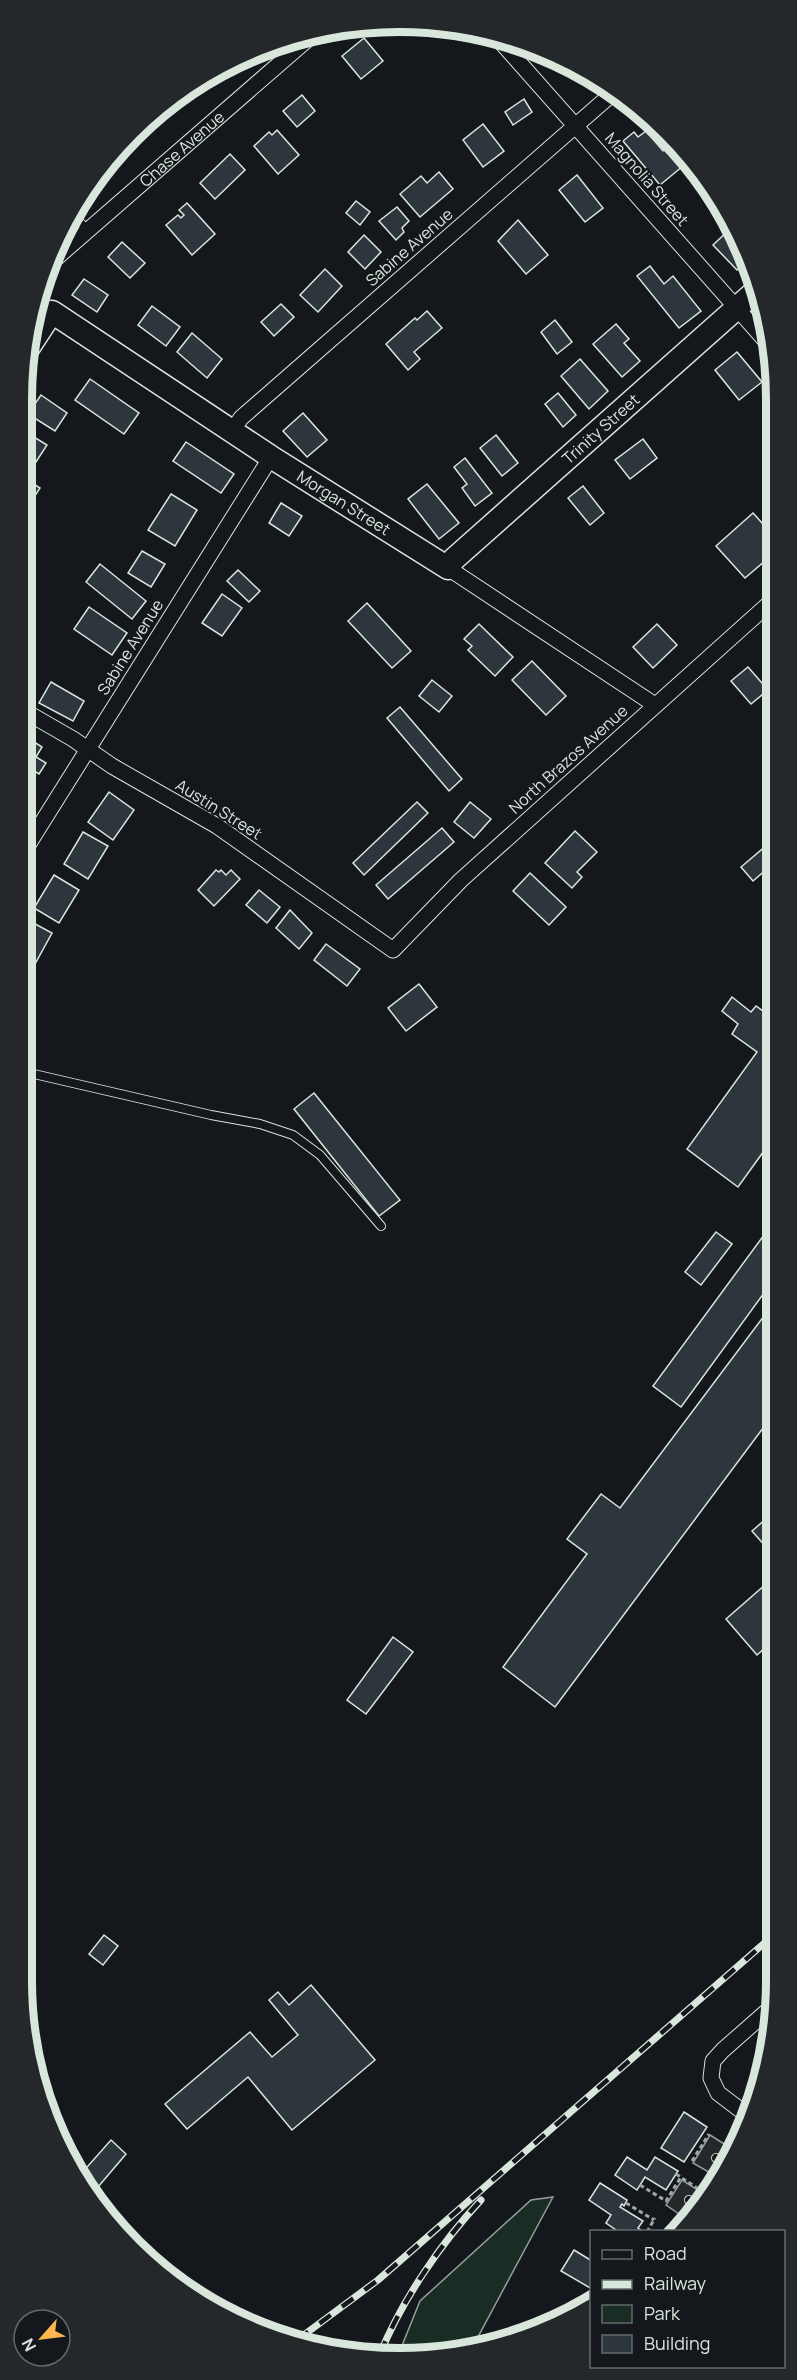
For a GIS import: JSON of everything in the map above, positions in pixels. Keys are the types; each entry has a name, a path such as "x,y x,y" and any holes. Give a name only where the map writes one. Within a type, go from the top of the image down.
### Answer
{"street":[{"name":"Chase Avenue","path":"63,250 83,226 301,45"},
{"name":"Magnolia Street","path":"507,48 759,334"},
{"name":"Sabine Avenue","path":"232,431 241,418 608,97"},
{"name":"Trinity Street","path":"448,568 454,559 750,296"},
{"name":"Morgan Street","path":"44,305 271,457 448,568 655,705"},
{"name":"Sabine Avenue","path":"32,838 271,457"},
{"name":"North Brazos Avenue","path":"393,950 461,880 766,606"},
{"name":"Austin Street","path":"32,715 217,826 393,950"},
{"path":"742,2111 718,2093 711,2078 713,2061 764,2014"}],"lane":[{"path":"32,1074 260,1124 293,1135 320,1155 381,1226"}],"path":[{"path":"692,2161 709,2134"},
{"path":"695,2145 700,2148"},
{"path":"676,2174 697,2188"},
{"path":"640,2185 665,2202 681,2177"},
{"path":"626,2203 654,2219 648,2230"}],"green space":[{"path":"553,2197 477,2340 423,2348 401,2348 420,2301 531,2200"}],"shaded area":[{"path":"710,2135 727,2146 711,2173 693,2163"},
{"path":"682,2180 700,2191 681,2215 666,2205"}],"building":[{"path":"364,38 383,61 361,79 342,56"},
{"path":"302,95 315,111 297,127 283,111"},
{"path":"524,99 532,112 513,125 505,112"},
{"path":"483,124 504,151 483,167 463,140"},
{"path":"277,130 299,155 278,174 254,146 269,132 272,135"},
{"path":"646,131 663,151 666,148 682,166 660,185 623,141 634,132 638,137"},
{"path":"230,154 245,170 215,199 200,183"},
{"path":"439,172 453,189 420,217 400,194 421,176 427,183"},
{"path":"577,175 603,208 585,222 559,190"},
{"path":"356,201 370,212 360,225 346,213"},
{"path":"187,203 215,234 192,255 166,225 178,215 181,218 184,215 179,210"},
{"path":"397,207 409,221 402,228 404,232 396,240 379,221"},
{"path":"518,220 548,255 526,274 498,241"},
{"path":"726,233 741,266 737,270 713,245"},
{"path":"364,235 381,252 365,269 348,252"},
{"path":"122,242 145,263 130,278 108,257"},
{"path":"650,266 664,284 673,276 701,311 679,328 637,276"},
{"path":"325,269 342,286 318,312 300,295"},
{"path":"84,279 108,295 97,312 72,295"},
{"path":"281,304 294,317 274,336 261,322"},
{"path":"152,306 180,327 166,346 138,325"},
{"path":"427,311 442,328 414,352 420,359 408,370 386,344 415,318 417,320"},
{"path":"555,320 572,342 557,354 541,332"},
{"path":"616,324 629,339 624,343 640,361 622,377 593,344"},
{"path":"192,333 222,359 207,378 177,352"},
{"path":"737,352 762,382 739,400 715,370"},
{"path":"580,359 608,391 589,409 561,376"},
{"path":"90,379 139,413 124,434 75,400"},
{"path":"558,393 576,415 563,427 545,404"},
{"path":"41,395 67,413 55,431 32,417 32,408"},
{"path":"303,413 327,440 307,457 283,431"},
{"path":"496,435 518,463 502,476 480,448"},
{"path":"32,436 47,445 34,465 32,464"},
{"path":"643,439 657,458 630,479 615,460"},
{"path":"186,442 234,474 221,493 173,461"},
{"path":"465,458 492,493 475,506 462,488 467,484 454,467"},
{"path":"32,483 40,488 32,500"},
{"path":"427,484 459,523 439,539 408,499"},
{"path":"583,486 604,513 590,525 568,498"},
{"path":"171,494 197,510 175,546 148,530"},
{"path":"281,503 302,516 289,536 269,523"},
{"path":"753,513 766,527 766,560 745,578 716,546"},
{"path":"142,551 165,564 151,587 128,573"},
{"path":"100,564 146,601 132,619 86,582"},
{"path":"238,570 260,591 249,602 227,581"},
{"path":"222,594 242,608 222,636 202,623"},
{"path":"367,603 411,651 392,668 348,621"},
{"path":"89,607 127,633 112,655 74,629"},
{"path":"479,624 513,657 495,676 468,650 472,646 464,639"},
{"path":"657,624 677,645 653,668 633,647"},
{"path":"532,661 566,696 546,715 512,680"},
{"path":"748,667 766,688 766,692 751,704 731,681"},
{"path":"432,680 452,696 439,712 419,696"},
{"path":"51,682 84,701 73,721 39,703"},
{"path":"400,707 462,779 449,791 387,718"},
{"path":"32,741 42,747 36,757 46,763 39,774 32,770"},
{"path":"109,792 134,810 113,840 88,822"},
{"path":"417,802 428,813 364,875 353,863"},
{"path":"470,802 491,819 474,838 454,822"},
{"path":"442,828 454,842 388,899 376,885"},
{"path":"575,831 597,852 577,872 582,877 572,888 545,863"},
{"path":"83,832 108,846 88,879 64,864"},
{"path":"766,846 766,870 753,881 741,867"},
{"path":"216,870 219,872 221,870 226,875 231,870 240,879 214,906 198,890"},
{"path":"530,873 566,907 549,925 513,891"},
{"path":"54,875 79,890 59,923 34,908"},
{"path":"259,890 280,907 267,923 246,905"},
{"path":"290,910 312,933 299,949 276,928"},
{"path":"32,922 52,933 35,964 32,962"},
{"path":"326,944 360,969 347,986 314,960"},
{"path":"419,984 437,1007 406,1031 388,1008"},
{"path":"732,997 751,1012 756,1006 766,1013 766,1148 738,1187 687,1149 757,1052 732,1034 738,1024 722,1011"},
{"path":"314,1093 400,1200 379,1216 294,1109"},
{"path":"716,1232 732,1244 701,1285 685,1272"},
{"path":"766,1232 766,1290 681,1407 653,1386"},
{"path":"766,1313 766,1424 555,1707 503,1667 587,1554 567,1539 601,1494 620,1508"},
{"path":"766,1519 766,1547 752,1531"},
{"path":"766,1584 766,1647 757,1655 726,1619"},
{"path":"393,1637 413,1652 366,1714 347,1700"},
{"path":"104,1935 118,1946 103,1965 89,1954"},
{"path":"311,1985 375,2060 292,2130 248,2077 187,2129 165,2104 250,2032 272,2057 298,2035 269,2000 278,1992 289,2005"},
{"path":"684,2112 707,2127 684,2162 661,2148"},
{"path":"111,2140 126,2154 96,2189 84,2170"},
{"path":"627,2157 647,2170 655,2157 678,2171 666,2190 645,2177 637,2190 615,2175"},
{"path":"600,2183 627,2200 624,2206 622,2204 620,2207 643,2221 638,2228 641,2230 616,2230 606,2223 611,2215 589,2200"},
{"path":"574,2250 590,2260 590,2288 561,2271"}],"railway":[{"path":"303,2336 378,2280 766,1942"},
{"path":"383,2348 399,2313 437,2253 481,2200"}]}
